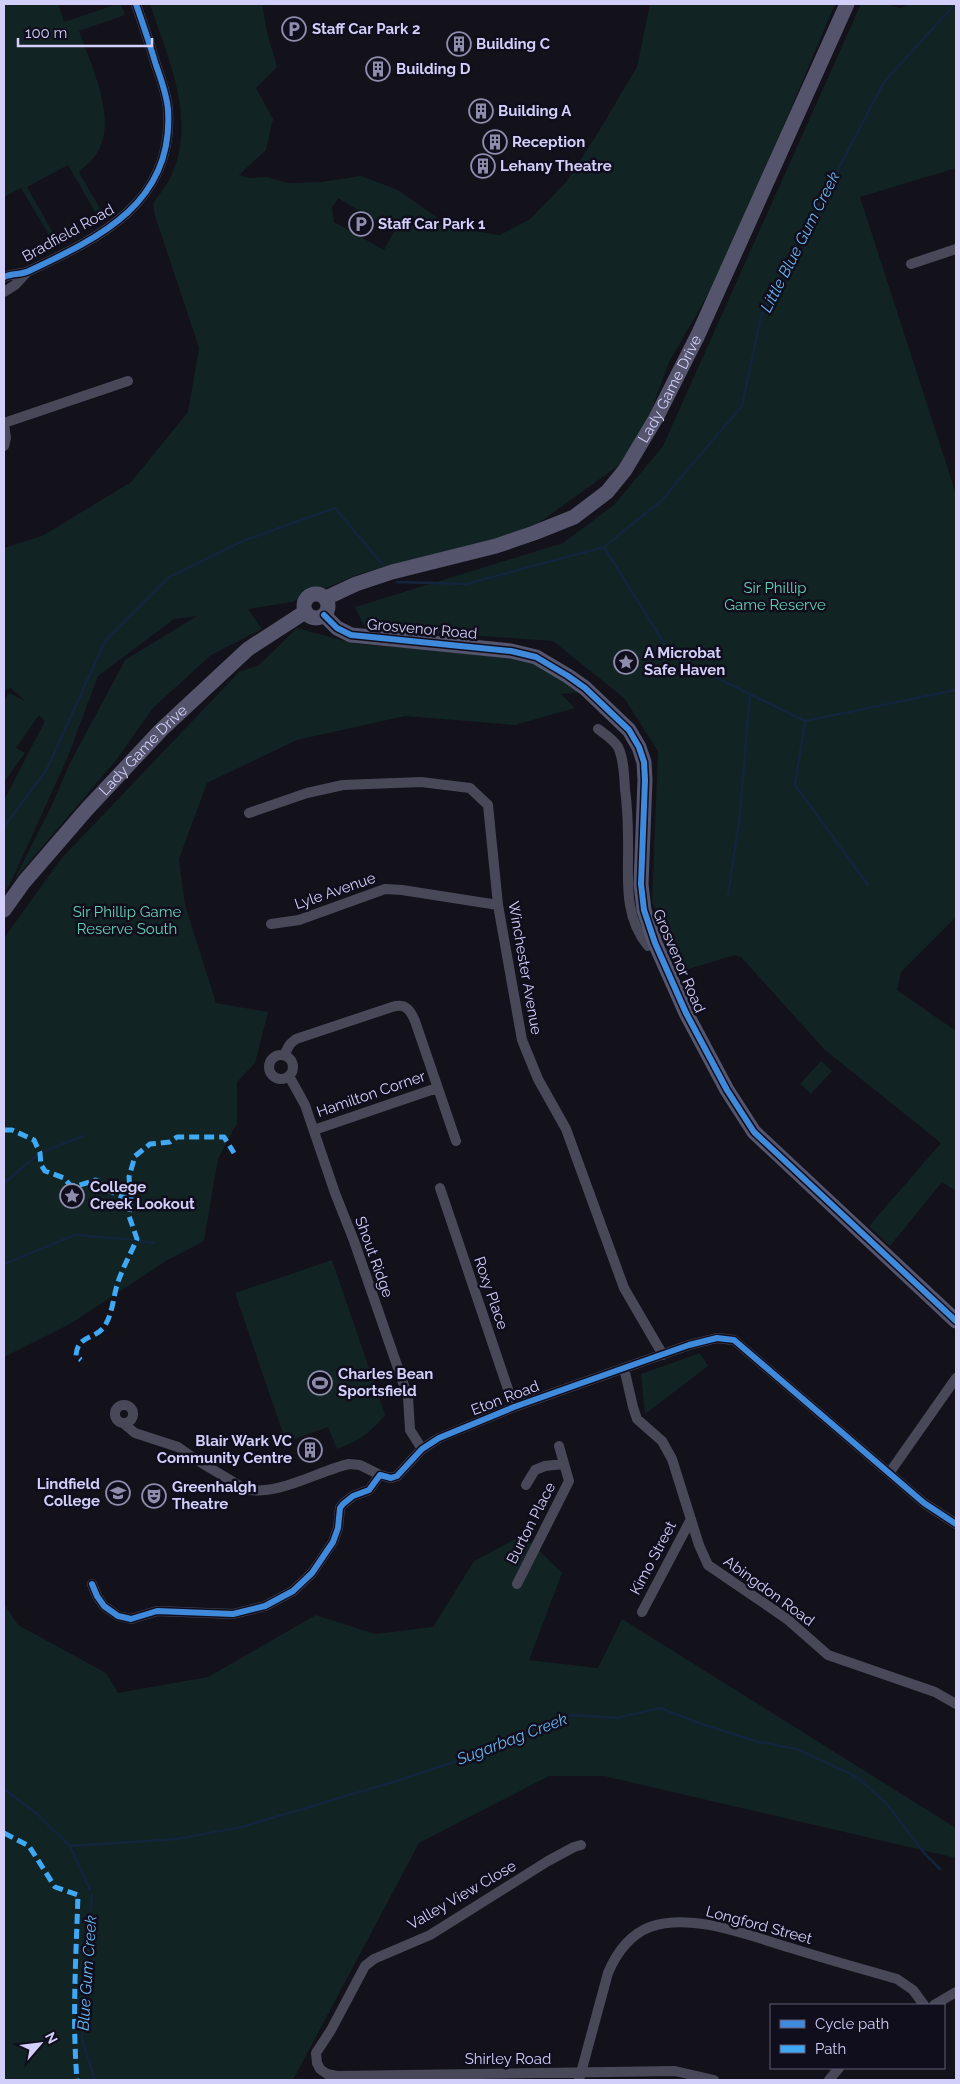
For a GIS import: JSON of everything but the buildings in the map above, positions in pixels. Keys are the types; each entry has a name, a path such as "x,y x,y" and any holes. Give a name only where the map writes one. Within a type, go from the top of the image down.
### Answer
{"main road":[{"name":"Lady Game Drive","path":"326,598 356,584 392,572 496,546 534,533 574,517 607,492 625,470 656,418 698,335 846,4"},
{"path":"311,594 319,594 326,598 328,609 324,615 313,618 305,612 305,600 311,594"},
{"name":"Lady Game Drive","path":"4,910 24,882 80,816 161,730 248,649 305,612"},
{"name":"Grosvenor Road","path":"324,615 337,628 351,635 511,651 536,657 568,676 602,703 629,730 639,746 644,762 641,884 644,910 655,943 686,1013 727,1090 754,1132 956,1321"}],"street":[{"name":"Bradfield Road","path":"4,277 27,272 107,230 124,217 142,198 157,175 168,132 168,108 163,85 136,4"},
{"path":"911,264 956,250"},
{"name":"Bradfield Road","path":"4,292 14,286 27,272"},
{"path":"4,446 6,438 4,424 128,380"},
{"name":"Grosvenor Road","path":"598,729 618,748 624,769 628,828 628,898 632,915 641,937 648,946 655,943"},
{"name":"Winchester Avenue","path":"249,813 307,793 343,785 421,782 470,788 488,805 498,905 522,1040 538,1079 566,1129 624,1288 663,1355"},
{"name":"Lyle Avenue","path":"271,924 299,920 385,889 498,905"},
{"name":"Hamilton Corner","path":"284,1055 290,1044 296,1039 401,1005 410,1010 413,1015 456,1141"},
{"path":"284,1055 292,1063 293,1071 284,1079 276,1078 269,1069 273,1058 284,1055"},
{"name":"Shout Ridge","path":"289,1076 305,1105 314,1130 407,1394 410,1430 422,1449"},
{"name":"Hamilton Corner","path":"314,1130 437,1088"},
{"name":"Roxy Place","path":"440,1188 514,1407"},
{"name":"Eton Road","path":"380,1475 391,1478 397,1476 422,1449 453,1432 514,1407 624,1368 717,1338 734,1340 924,1503 956,1524"},
{"name":"Abingdon Road","path":"624,1368 637,1419 668,1449 703,1556 708,1565 787,1619 828,1655 936,1692 956,1704"},
{"path":"890,1472 956,1378"},
{"path":"92,1584 104,1606 118,1616 131,1619 158,1611 233,1614 265,1606 293,1591 312,1573 333,1542 338,1528 340,1508 353,1496 369,1490 380,1475 360,1465 349,1464 274,1488 252,1491 245,1489 178,1447 135,1433 123,1423"},
{"name":"Burton Place","path":"517,1584 569,1481 559,1446"},
{"path":"526,1485 535,1470 545,1466 564,1464"},
{"name":"Kimo Street","path":"642,1612 691,1519"},
{"name":"Valley View Close","path":"316,2053 331,2030 365,1966 374,1959 430,1935 548,1861 574,1847 581,1846"},
{"name":"Longford Street","path":"580,2077 608,1973 613,1961 638,1932 661,1924 695,1923 732,1931 897,1979 914,1990 923,2004"},
{"path":"936,2004 956,1992"},
{"name":"Shirley Road","path":"316,2053 320,2069 327,2074 337,2076 580,2077 675,2072 714,2080"},
{"path":"829,2080 838,2069"}],"green space":[{"path":"4,4 58,4 64,22 117,4 121,4 125,15 79,31 101,94 105,127 102,142 95,156 79,172 103,214 98,217 68,165 27,187 57,240 48,244 49,235 21,188 4,197"},
{"path":"150,4 262,4 267,32 277,67 256,88 273,119 266,150 239,175 249,178 267,177 287,183 321,182 361,176 398,190 452,228 500,235 530,219 566,182 596,136 637,67 650,4 835,4 724,267 669,362 636,453 522,535 362,573 292,602 248,609 262,629 211,655 153,708 117,759 14,880 51,807 70,763 125,660 197,616 174,619 98,676 67,759 10,884 4,892 4,800 45,721 39,715 16,748 25,753 4,782 4,700 9,693 25,701 11,688 4,691 4,548 44,535 131,482 188,412 199,348 155,216 153,203 170,178 178,156 181,112 172,68","holes":["338,198 394,231 384,250 334,222 332,208"]},
{"name":"Sir Phillip Game Reserve","path":"861,4 884,4 901,8 908,4 956,4 956,168 860,197 956,494 956,917 901,972 897,990 956,1031 956,1191 942,1182 890,1246 869,1226 941,1143 825,1050 741,957 735,955 682,971 652,902 658,751 624,698 553,641 398,630 366,630 355,607 563,543 614,505 663,446"},
{"name":"Sir Phillip Game Reserve South","path":"297,628 356,644 524,657 585,692 561,694 575,708 515,725 405,716 297,740 207,783 179,859 185,905 216,1003 268,1012 255,1063 237,1082 237,1123 218,1159 204,1241 166,1261 70,1324 4,1357 4,938 61,859 239,672 259,665"},
{"path":"821,1061 832,1071 811,1094 800,1084"},
{"name":"Charles Bean Sportsfield","path":"332,1260 385,1415 364,1436 337,1449 328,1427 286,1442 235,1293"},
{"path":"700,1353 708,1366 645,1414 641,1374"},
{"path":"523,1535 562,1573 529,1660 598,1668 622,1619 956,1828 956,1858 604,1776 549,1776 419,1843 293,2080 4,2080 4,1604 18,1625 106,1673 118,1693 208,1677 316,1615 375,1634 433,1627 474,1561"}],"waterway":[{"name":"Little Blue Gum Creek","path":"397,582 466,584 604,547 661,501 742,406 761,316 884,82 955,4"},
{"name":"Little Blue Gum Creek","path":"4,827 47,769 105,641 169,577 245,540 335,508 383,565"},
{"path":"604,547 672,656 805,721 795,785 868,885"},
{"name":"Little Blue Gum Creek","path":"805,721 956,690"},
{"path":"728,896 740,814 750,694"},
{"path":"4,1183 40,1153 83,1136"},
{"path":"4,1264 75,1235 135,1240"},
{"path":"138,1241 154,1243"},
{"name":"Sugarbag Creek","path":"70,1846 177,1839 242,1827 396,1781 478,1754 525,1731 572,1715 617,1718 660,1708 701,1724 759,1742 797,1749 857,1777 886,1803 925,1854 940,1869"},
{"name":"Blue Gum Creek","path":"4,1789 37,1814 70,1846 90,1890"},
{"name":"Blue Gum Creek","path":"92,1895 84,1985 82,2039 95,2080"}],"marked path":[{"path":"4,1130 12,1130 34,1140 40,1153 41,1165 45,1171 64,1178 70,1185 77,1186 96,1180 109,1191 131,1200 129,1216 137,1239 116,1287 107,1322 100,1331 79,1344 76,1356 81,1360"},
{"path":"131,1200 129,1177 135,1156 150,1144 170,1142 177,1137 224,1137 234,1153"},
{"path":"4,1833 29,1846 55,1887 78,1895 75,1965 77,2080"}],"cycle path":[{"path":"4,277 29,271 82,244 106,229 128,212 146,192 159,169 167,142 168,110 162,81 136,4"},
{"path":"324,615 337,628 351,635 511,651 536,657 585,688 629,730 639,747 644,762 641,884 644,910 655,943 686,1013 727,1090 754,1132 956,1321"},
{"path":"92,1584 104,1606 118,1616 131,1619 157,1611 233,1614 265,1606 293,1591 312,1573 333,1542 338,1528 340,1508 343,1504 353,1496 369,1490 380,1475 391,1478 397,1476 422,1449 439,1438 514,1407 689,1345 717,1338 734,1340 924,1503 956,1524"}],"place":[{"name":"Staff Car Park 2","path":"294,29"},
{"name":"Building C","path":"459,44"},
{"name":"Building D","path":"378,69"},
{"name":"Building A","path":"481,111"},
{"name":"Reception","path":"495,142"},
{"name":"Lehany Theatre","path":"483,166"},
{"name":"Staff Car Park 1","path":"361,224"},
{"name":"A Microbat Safe Haven","path":"626,662"},
{"name":"College Creek Lookout","path":"72,1196"},
{"name":"Charles Bean Sportsfield","path":"320,1383"},
{"name":"Blair Wark VC Community Centre","path":"310,1450"},
{"name":"Lindfield College","path":"118,1493"},
{"name":"Greenhalgh Theatre","path":"154,1496"}]}
